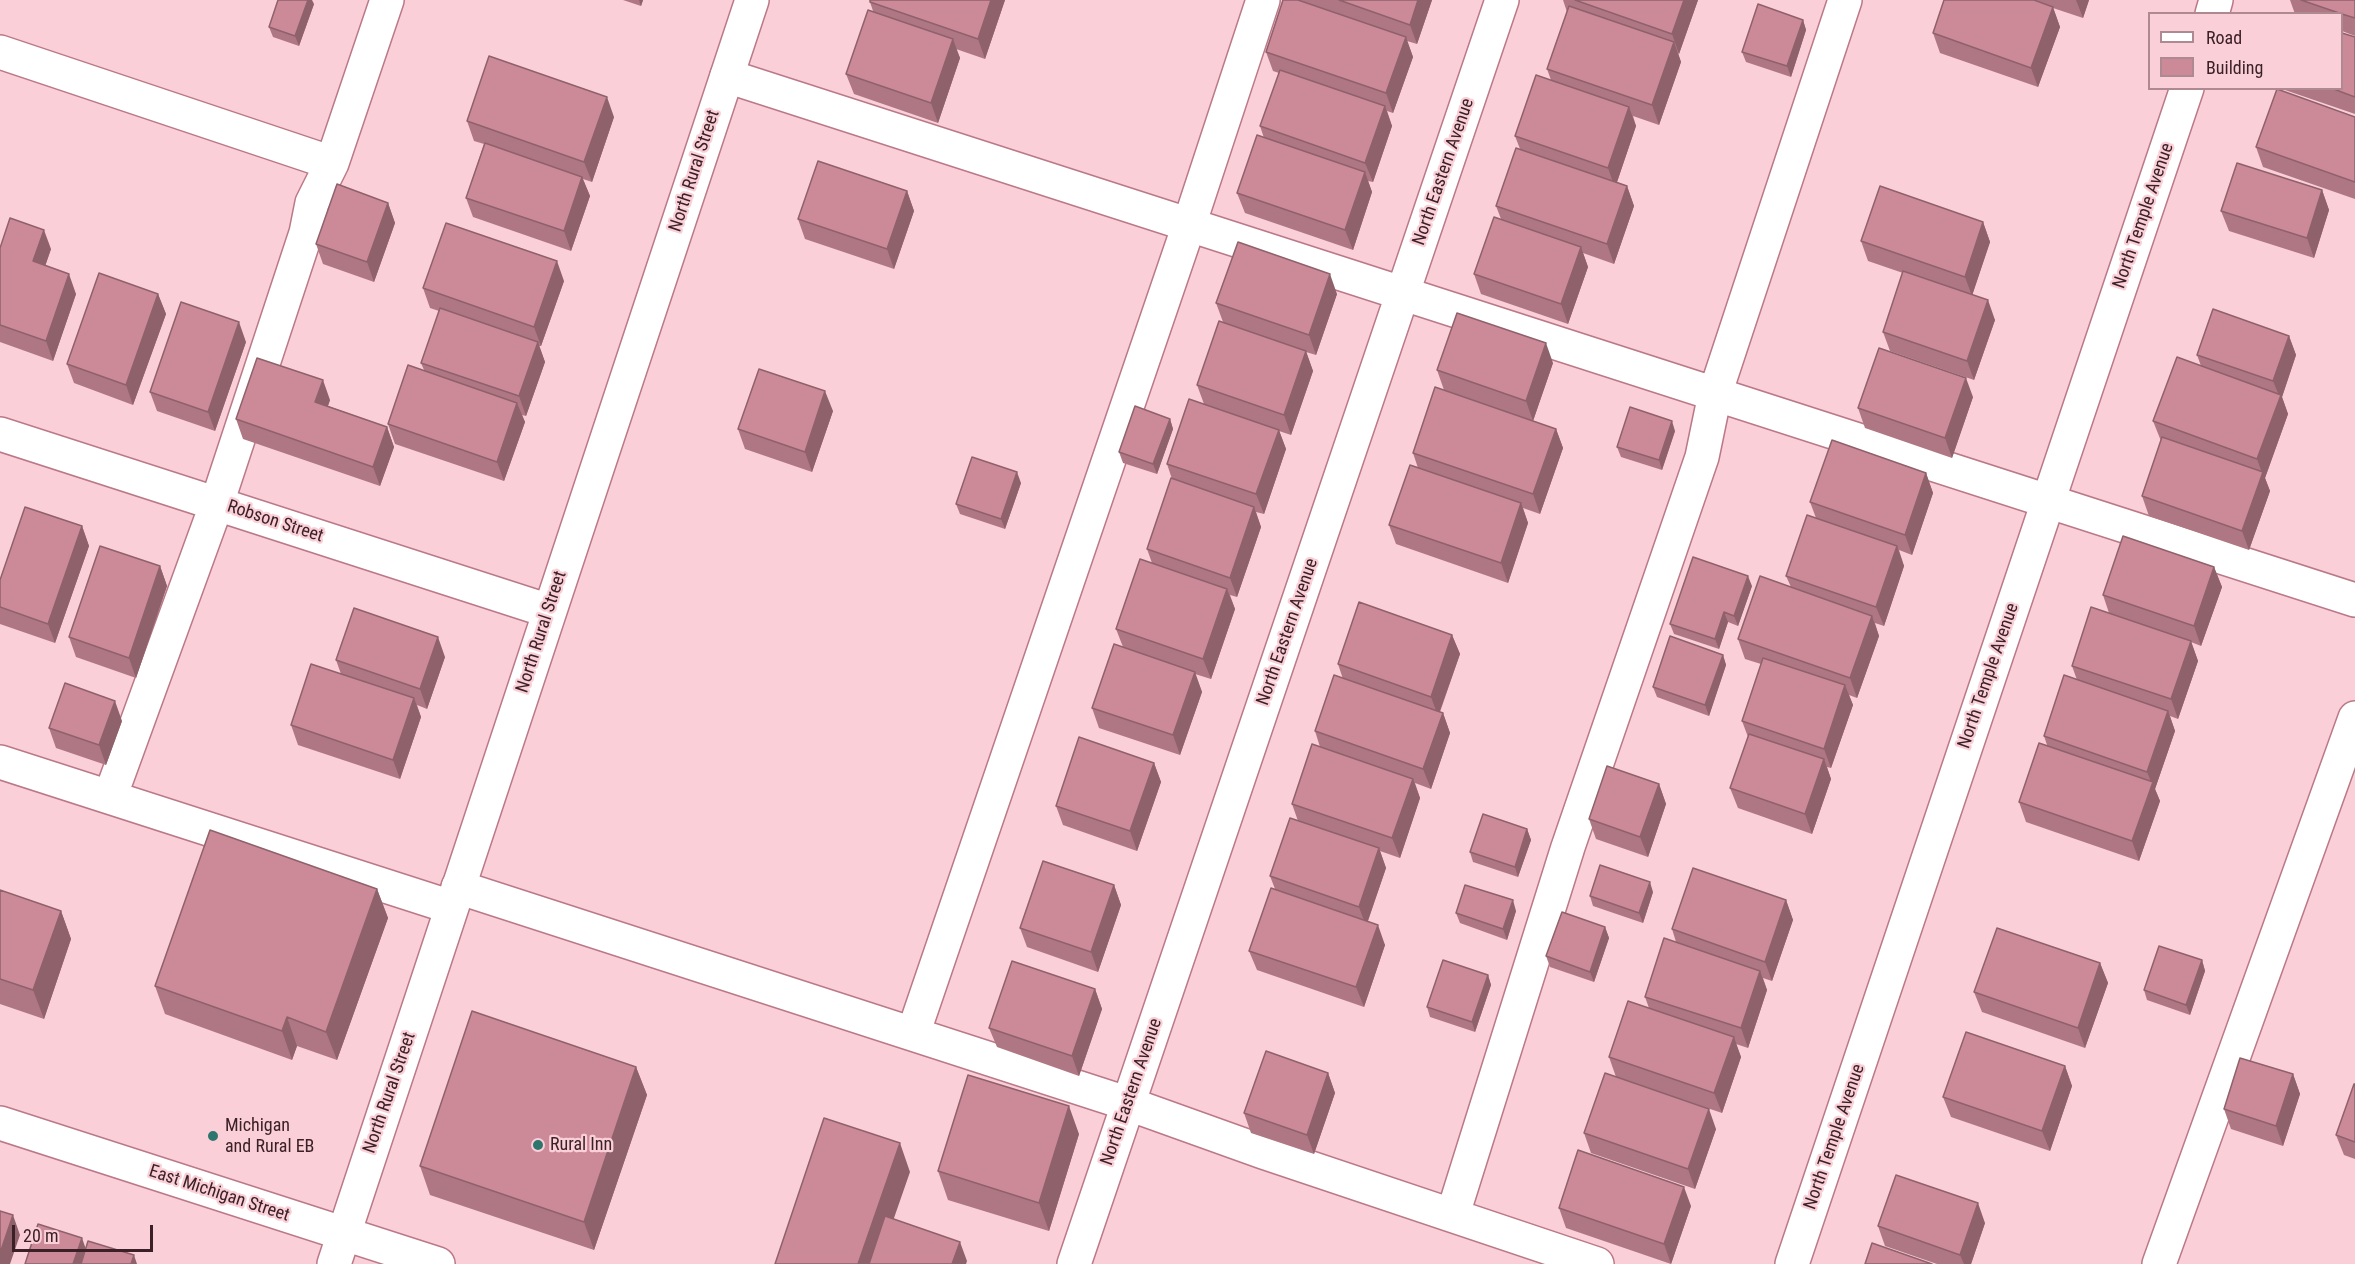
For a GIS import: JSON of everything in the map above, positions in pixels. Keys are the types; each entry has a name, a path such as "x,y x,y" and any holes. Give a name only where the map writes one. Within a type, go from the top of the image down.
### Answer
{"street":[{"path":"110,797 217,503 306,233 312,203 332,163 387,0"},
{"name":"North Rural Street","path":"338,1249 752,0"},
{"path":"913,1034 1190,225 1263,0"},
{"name":"North Eastern Avenue","path":"1074,1264 1502,0"},
{"path":"1453,1214 1568,847 1702,457 1716,394 1845,0"},
{"path":"0,52 332,163"},
{"path":"726,76 2355,600"},
{"name":"North Temple Avenue","path":"1792,1264 2186,90"},
{"name":"Robson Street","path":"0,434 549,611"},
{"path":"2159,1264 2355,718"},
{"path":"0,762 110,797 913,1034 1129,1104 1263,1152 1597,1264"},
{"name":"East Michigan Street","path":"0,1123 338,1249 438,1264"}],"building":[{"path":"278,0 308,0 295,36 269,27"},
{"path":"870,0 991,0 978,39 870,2"},
{"path":"1283,0 1298,0 1406,37 1386,93 1266,52"},
{"path":"1339,0 1418,0 1410,25"},
{"path":"1575,0 1684,0 1672,34"},
{"path":"1944,0 2034,0 2053,7 2031,68 1933,33"},
{"path":"2301,0 2355,0 2355,18 2343,14 2343,12 2336,12"},
{"path":"1758,4 1803,20 1787,66 1742,52"},
{"path":"1569,6 1674,42 1652,105 1547,69"},
{"path":"868,10 953,39 931,103 846,74"},
{"path":"2343,33 2355,37 2355,97 2336,90 2343,90"},
{"path":"489,56 607,97 584,162 467,121"},
{"path":"1280,70 1385,106 1365,163 1260,126"},
{"path":"1536,75 1629,107 1608,168 1515,136"},
{"path":"2277,90 2280,90 2355,117 2355,182 2256,147"},
{"path":"1257,135 1365,172 1345,230 1237,193"},
{"path":"485,143 582,177 564,231 466,198"},
{"path":"1516,148 1627,186 1607,244 1496,206"},
{"path":"818,161 907,191 887,249 798,219"},
{"path":"2237,163 2322,190 2307,238 2221,211"},
{"path":"337,184 388,203 367,262 316,244"},
{"path":"1880,186 1983,222 1965,277 1861,241"},
{"path":"1494,217 1581,247 1561,304 1474,274"},
{"path":"10,218 44,230 33,261 69,274 46,341 0,325 0,248"},
{"path":"446,223 557,261 534,327 423,288"},
{"path":"1238,242 1330,274 1309,335 1216,303"},
{"path":"1903,271 1988,300 1967,361 1883,332"},
{"path":"99,273 158,294 126,385 67,364"},
{"path":"181,302 239,322 208,412 150,392"},
{"path":"440,308 538,342 519,396 421,363"},
{"path":"2213,309 2289,336 2273,381 2197,355"},
{"path":"1457,313 1546,343 1526,401 1437,370"},
{"path":"1219,321 1306,351 1284,415 1197,385"},
{"path":"1879,348 1966,378 1945,438 1858,408"},
{"path":"2177,357 2281,395 2257,459 2153,421"},
{"path":"257,358 323,380 315,402 387,427 373,467 236,419"},
{"path":"408,365 517,403 497,462 388,424"},
{"path":"759,369 825,391 805,452 738,429"},
{"path":"1435,387 1556,429 1533,494 1413,453"},
{"path":"1189,399 1279,430 1256,494 1167,464"},
{"path":"1135,406 1170,419 1153,464 1119,452"},
{"path":"1630,407 1672,421 1659,460 1617,447"},
{"path":"2162,437 2263,472 2242,531 2142,496"},
{"path":"1832,440 1926,473 1905,535 1810,502"},
{"path":"972,457 1017,472 1001,519 956,504"},
{"path":"1410,465 1521,503 1501,563 1389,525"},
{"path":"1171,478 1254,507 1230,578 1147,549"},
{"path":"25,507 82,526 48,624 0,607 0,580"},
{"path":"1807,515 1897,546 1876,607 1786,576"},
{"path":"2123,536 2214,567 2194,626 2103,595"},
{"path":"100,546 160,566 129,658 69,637"},
{"path":"1693,557 1748,576 1734,616 1724,612 1715,639 1670,624"},
{"path":"1140,559 1227,589 1203,659 1116,629"},
{"path":"1760,576 1872,616 1850,678 1738,639"},
{"path":"1359,602 1452,635 1431,697 1338,664"},
{"path":"2091,607 2191,641 2171,699 2072,666"},
{"path":"354,608 438,637 420,689 336,660"},
{"path":"1670,636 1723,655 1705,705 1653,687"},
{"path":"1114,644 1195,672 1173,735 1092,708"},
{"path":"1763,658 1845,685 1824,749 1742,721"},
{"path":"311,664 414,698 393,760 291,725"},
{"path":"1334,675 1443,713 1423,769 1315,731"},
{"path":"2064,675 2168,711 2147,772 2044,736"},
{"path":"65,683 115,701 99,745 49,728"},
{"path":"1749,734 1824,759 1805,814 1730,788"},
{"path":"1079,737 1154,763 1130,831 1056,806"},
{"path":"2039,743 2153,782 2132,841 2019,802"},
{"path":"1312,744 1413,779 1392,838 1292,804"},
{"path":"1607,766 1659,784 1640,837 1589,819"},
{"path":"1483,814 1527,829 1515,867 1470,852"},
{"path":"1290,818 1379,848 1359,907 1270,876"},
{"path":"210,830 377,889 326,1032 287,1017 282,1031 155,986"},
{"path":"1043,861 1114,885 1091,952 1020,928"},
{"path":"1600,865 1650,882 1639,913 1590,896"},
{"path":"1693,868 1786,900 1765,962 1672,929"},
{"path":"1465,885 1513,900 1503,929 1456,913"},
{"path":"1271,888 1378,925 1356,987 1249,951"},
{"path":"0,890 61,911 33,990 0,979"},
{"path":"1562,912 1605,927 1590,972 1546,956"},
{"path":"1997,928 2100,963 2078,1028 1974,992"},
{"path":"1664,938 1760,971 1741,1028 1645,997"},
{"path":"2159,946 2202,960 2186,1005 2144,990"},
{"path":"1443,960 1488,975 1472,1022 1427,1007"},
{"path":"1012,961 1095,989 1072,1056 989,1028"},
{"path":"1628,1001 1734,1037 1714,1093 1609,1057"},
{"name":"Rural Inn","path":"472,1011 636,1067 584,1222 420,1166"},
{"path":"1966,1032 2065,1066 2042,1131 1943,1097"},
{"path":"1266,1051 1328,1073 1307,1135 1244,1113"},
{"path":"2240,1058 2293,1074 2276,1126 2224,1109"},
{"path":"1605,1073 1709,1109 1688,1169 1584,1133"},
{"path":"968,1075 1069,1106 1039,1203 938,1171"},
{"path":"2355,1084 2355,1142 2336,1135"},
{"path":"824,1118 900,1143 858,1264 775,1264"},
{"path":"1578,1150 1684,1187 1664,1244 1559,1208"},
{"path":"1896,1175 1978,1203 1960,1255 1878,1226"},
{"path":"0,1211 13,1215 0,1253"},
{"path":"885,1216 960,1242 952,1264 869,1264"},
{"path":"38,1224 82,1238 73,1264 25,1264"},
{"path":"88,1241 134,1255 131,1264 81,1264"},
{"path":"1872,1243 1932,1264 1865,1264"}],"place":[{"name":"Michigan and Rural EB","path":"213,1136"},
{"name":"Rural Inn","path":"538,1145"}]}
